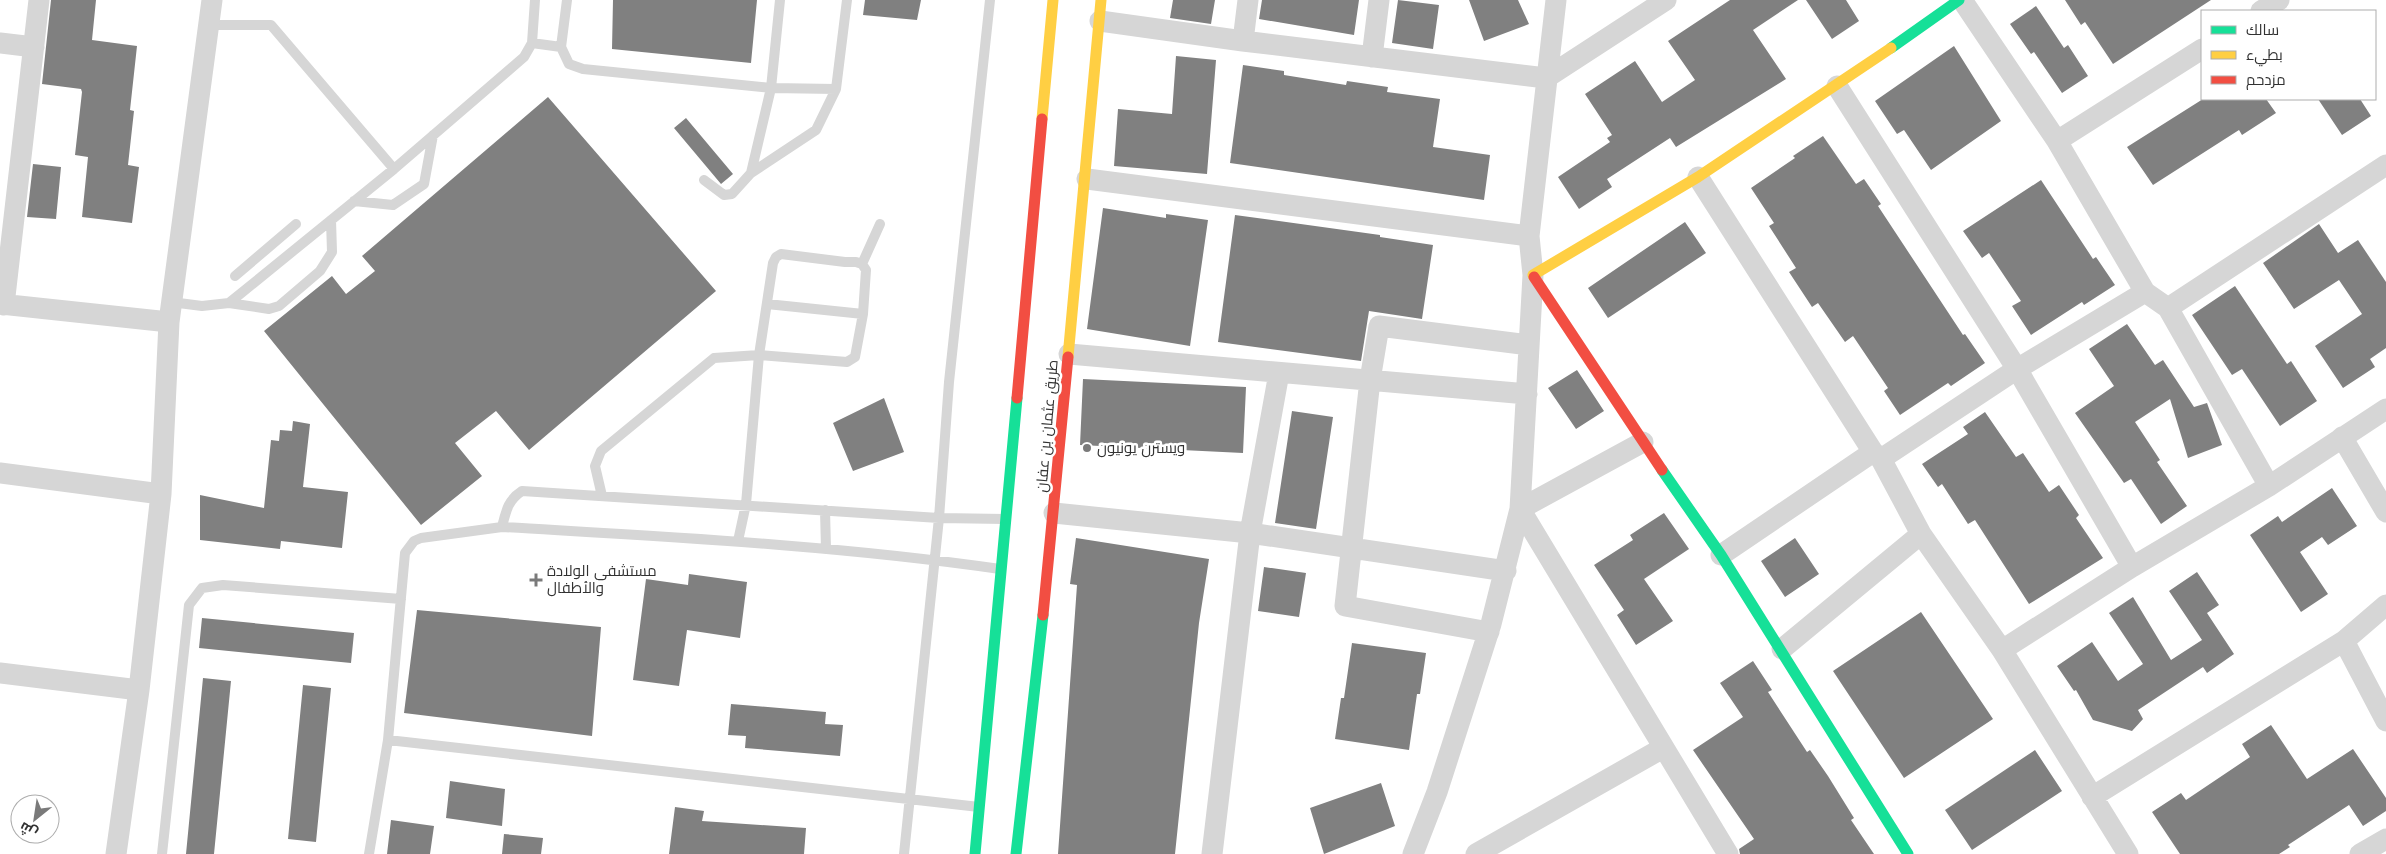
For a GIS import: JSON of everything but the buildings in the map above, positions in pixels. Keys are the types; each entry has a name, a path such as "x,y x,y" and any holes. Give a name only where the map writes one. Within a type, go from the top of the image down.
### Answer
{"main road":[{"path":"975,854 1053,0"},
{"name":"طريق عثمان بن عفان","path":"1016,854 1054,513 1101,0"},
{"path":"1908,854 1782,649 1533,275 1698,177 1837,86 1960,0"}],"street":[{"path":"39,0 2,304 170,312"},
{"path":"116,854 139,690 161,494 170,312 212,0"},
{"path":"1244,41 1248,0"},
{"path":"1372,57 1379,0"},
{"path":"1413,854 1437,792 1489,632 1506,571 1520,509 1533,275 1529,236 1556,0"},
{"path":"1100,21 1244,41 1546,78 1666,0"},
{"path":"1960,0 2057,141 2146,292 2168,308 2269,486"},
{"path":"2264,10 2279,0"},
{"path":"0,43 34,47"},
{"path":"2057,141 2201,50"},
{"path":"1837,86 2016,369 2132,567"},
{"path":"2168,308 2386,165"},
{"path":"1698,177 1877,455 1921,534 2002,650 2128,854"},
{"path":"1086,179 1529,236"},
{"path":"1721,555 1877,455 2016,369 2146,292"},
{"path":"1489,632 1344,606 1370,380 1379,326 1529,345"},
{"path":"1069,354 1527,394"},
{"path":"1212,854 1250,533 1278,373"},
{"path":"2002,650 2132,567 2269,486 2386,409"},
{"path":"2342,438 2386,512"},
{"path":"1520,509 1643,442"},
{"path":"0,473 161,494"},
{"path":"1520,509 1728,854"},
{"path":"1054,513 1250,533 1506,571"},
{"path":"1782,649 1921,534"},
{"path":"2092,797 2344,641 2386,605"},
{"path":"2344,641 2386,721"},
{"path":"0,673 139,690"},
{"path":"1476,854 1663,748"},
{"path":"2360,854 2386,839"}],"lane":[{"path":"229,303 394,169 524,58 532,43 535,0"},
{"path":"568,0 561,47 569,64 583,69 771,88 836,89"},
{"path":"751,173 771,88 780,0"},
{"path":"704,180 724,195 732,194 751,173 816,130 836,89 847,0"},
{"path":"904,854 939,518 949,382 990,0"},
{"path":"209,25 272,24 394,169"},
{"path":"532,43 561,47"},
{"path":"354,201 393,205 424,184 433,135"},
{"path":"170,312 229,303 268,309 279,306 320,271 332,252 331,220"},
{"path":"235,276 296,224"},
{"path":"862,264 880,224"},
{"path":"602,496 595,466 601,450 714,358 759,355 847,362 855,357 863,314 866,270 862,264 782,254 776,257 773,263 759,355 746,504 738,542"},
{"path":"767,304 863,314"},
{"path":"502,527 507,506 513,497 522,490 939,518 1006,519"},
{"path":"825,510 826,549"},
{"path":"370,854 388,740 405,552 414,542 421,538 502,527 826,549 934,559 1001,569"},
{"path":"162,854 189,605 202,588 223,585 401,600"},
{"path":"388,740 980,807"}],"traffic: fast":[{"path":"1891,48 1959,0"},
{"path":"975,854 1017,398"},
{"path":"1662,470 1721,555 1908,854"},
{"path":"1016,854 1043,615"}],"traffic: slow":[{"path":"1042,119 1053,0"},
{"path":"1068,357 1101,0"},
{"path":"1534,277 1533,275 1698,177 1891,48"}],"traffic: jam":[{"path":"1017,398 1042,119"},
{"path":"1534,277 1662,470"},
{"path":"1043,615 1068,357"}],"place":[{"name":"ويسترن يونيون","path":"1087,448"},
{"name":"مستشفى الولادة والأطفال","path":"536,580"}]}
